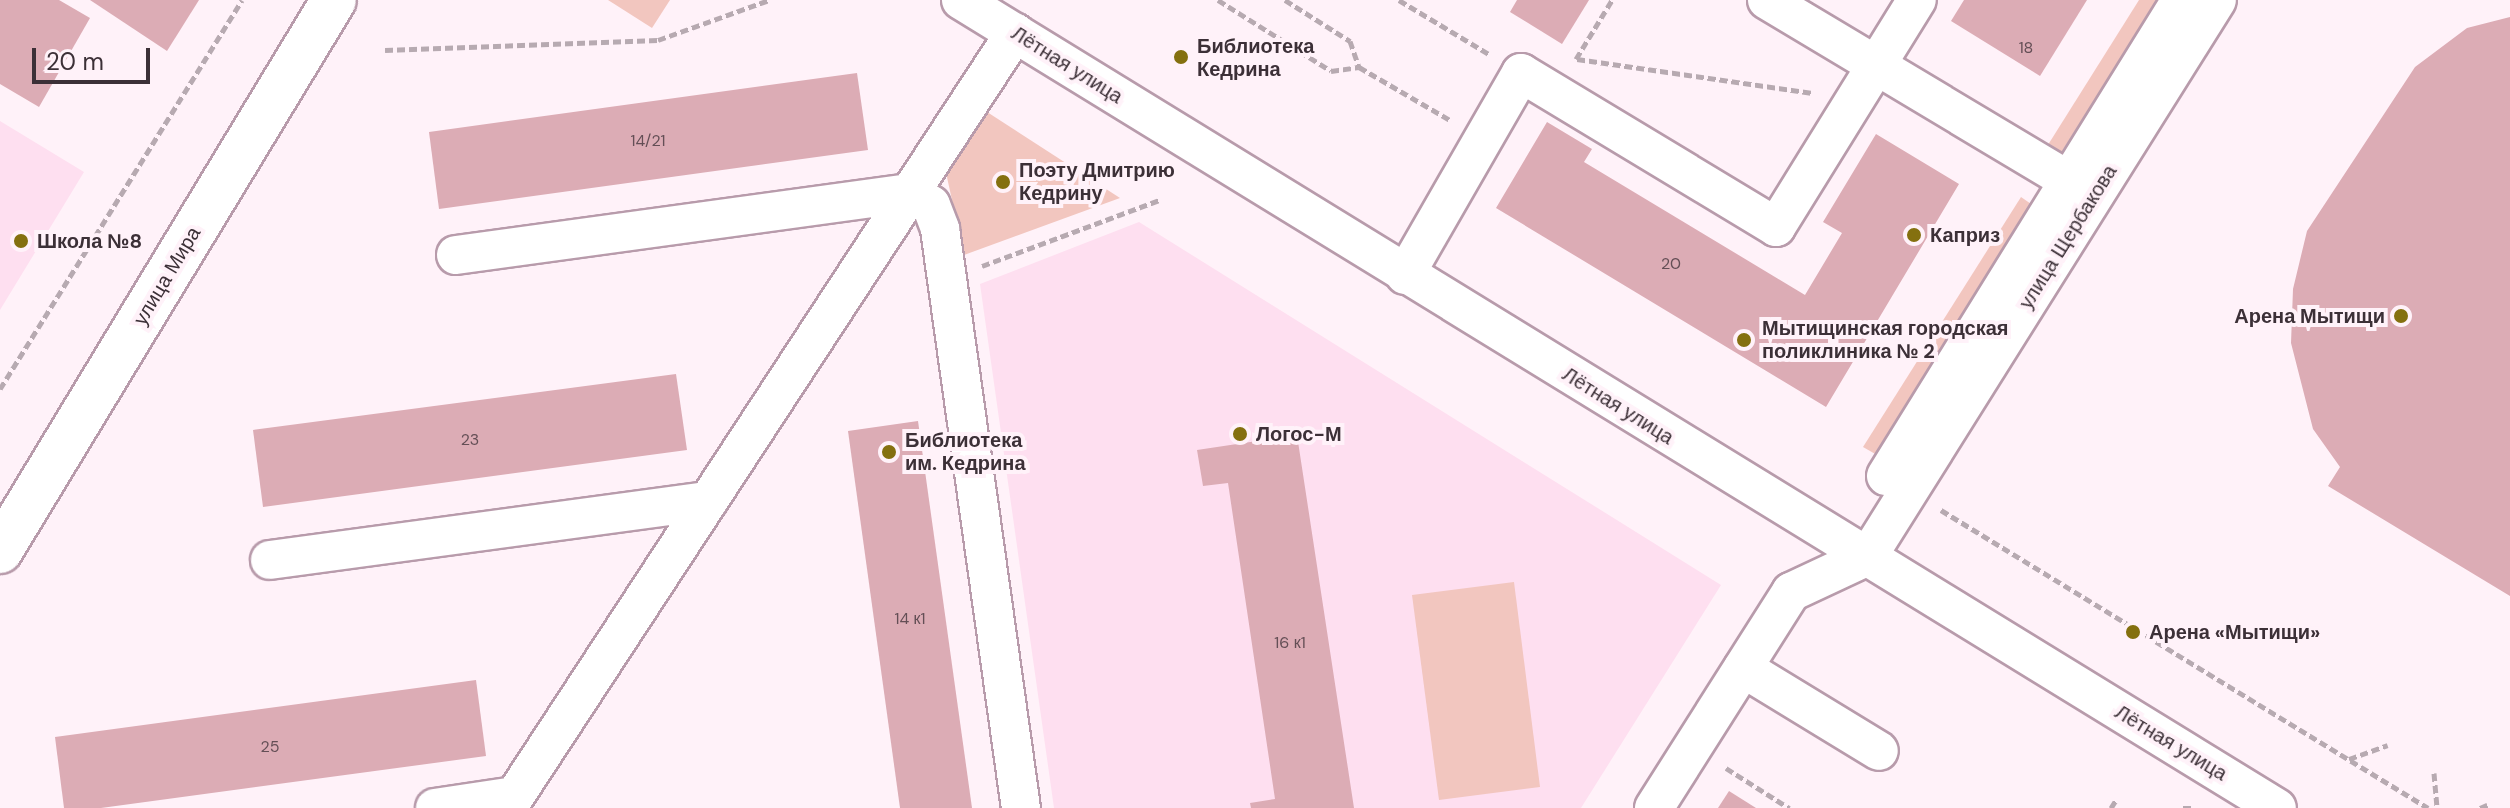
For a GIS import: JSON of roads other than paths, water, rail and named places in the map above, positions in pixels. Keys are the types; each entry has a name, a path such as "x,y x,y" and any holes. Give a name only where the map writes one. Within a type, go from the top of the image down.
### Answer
{"main road":[{"name":"улица Мира","path":"0,551 334,0"}],"street":[{"path":"1767,0 2081,188"},
{"path":"1405,275 1521,73 1776,227 1917,0"},
{"path":"1886,476 2081,188 2181,0"},
{"name":"улица Щербакова","path":"1868,556 2081,188 2217,0"},
{"name":"Лётная улица","path":"973,3 1015,33 1405,275 2277,808"},
{"path":"435,808 510,802 1015,33"},
{"path":"456,255 911,193 931,205 947,279 1021,808"},
{"path":"270,560 708,501"},
{"path":"1654,808 1791,592 1868,556"},
{"path":"1743,668 1879,751"}],"place":[{"name":"Библиотека Кедрина","path":"1181,57"},
{"name":"Поэту Дмитрию Кедрину","path":"1003,182"},
{"name":"Каприз","path":"1914,235"},
{"name":"Школа №8","path":"21,241"},
{"name":"Арена Мытищи","path":"2401,316"},
{"name":"Мытищинская городская поликлиника № 2","path":"1744,340"},
{"name":"Логос-М","path":"1240,434"},
{"name":"Библиотека им. Кедрина","path":"889,452"},
{"name":"Арена «Мытищи»","path":"2133,632"}]}
